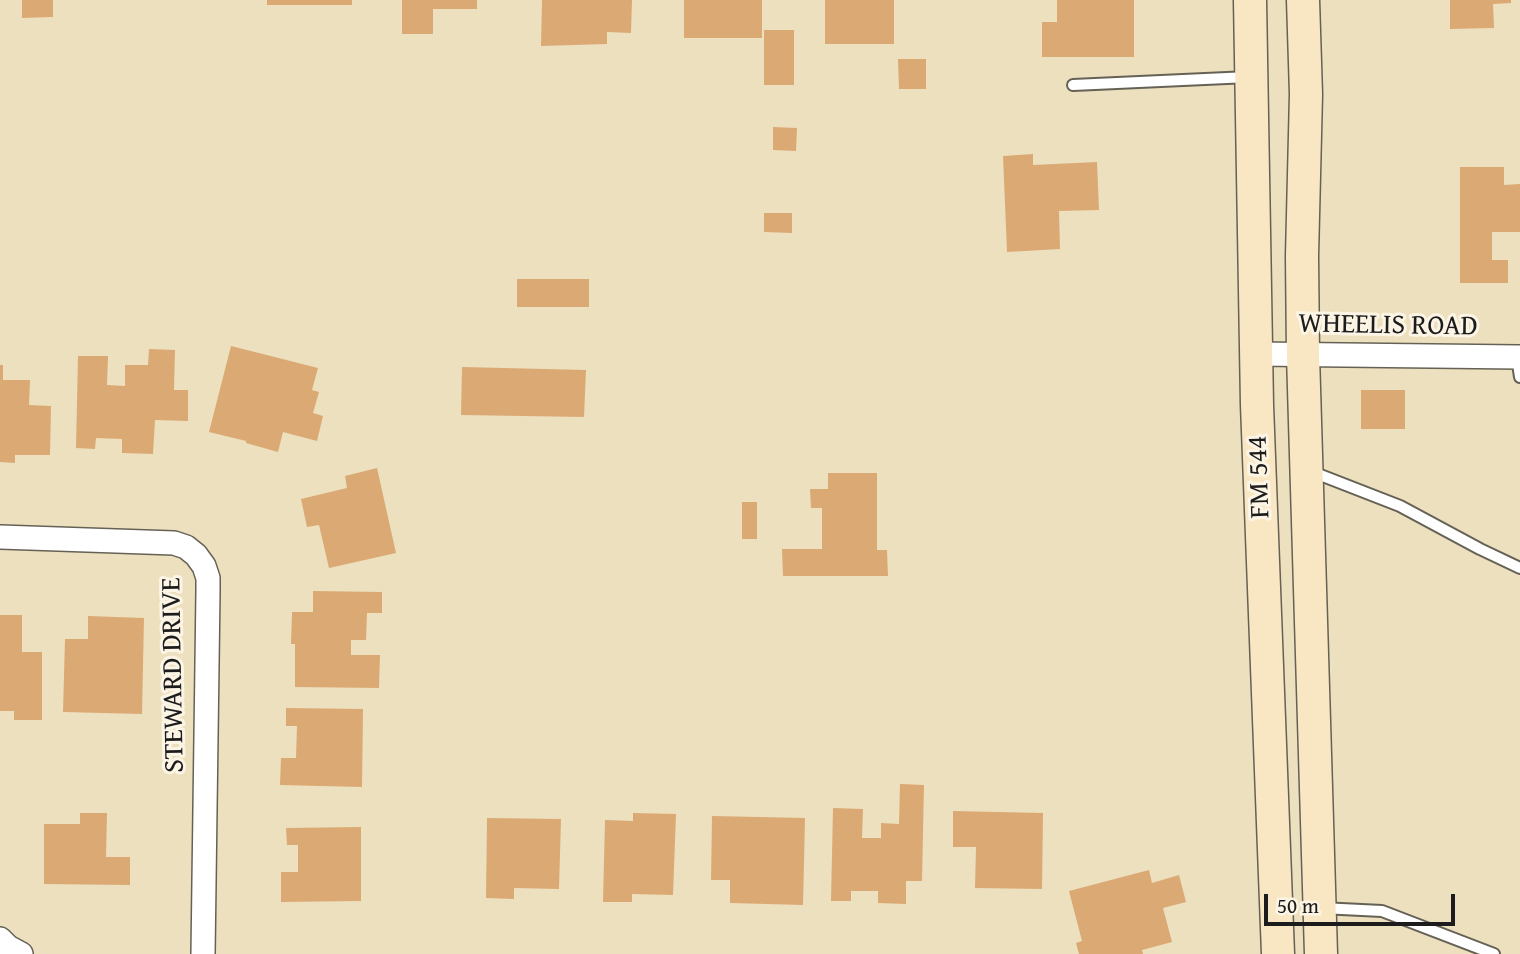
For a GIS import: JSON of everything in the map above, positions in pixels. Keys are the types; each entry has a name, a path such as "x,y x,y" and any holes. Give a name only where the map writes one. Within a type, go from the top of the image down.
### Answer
{"main road":[{"name":"FM 544","path":"1250,0 1256,354 1278,954"},
{"name":"FM 544","path":"1303,0 1306,94 1301,256 1321,954"}],"street":[{"name":"WHEELIS ROAD","path":"1256,354 1519,364"},
{"name":"STEWARD DRIVE","path":"0,537 174,543 186,547 204,566 208,591 203,954"},
{"path":"0,939 21,954"}],"lane":[{"path":"1073,85 1252,77"},
{"path":"1307,470 1400,506 1480,550 1520,568"},
{"path":"1319,908 1381,911 1494,954"}],"building":[{"path":"22,0 53,0 53,17 22,18"},
{"path":"267,0 352,0 352,5 267,5"},
{"path":"402,0 477,0 477,9 433,9 433,34 402,34"},
{"path":"542,0 632,0 631,33 607,32 607,44 541,46"},
{"path":"684,0 762,0 762,38 684,38"},
{"path":"825,0 894,0 894,44 825,44"},
{"path":"1057,0 1134,0 1134,57 1042,57 1042,22 1057,22"},
{"path":"1450,0 1511,0 1511,3 1493,4 1494,28 1450,29"},
{"path":"764,30 794,30 794,85 764,85"},
{"path":"898,59 926,59 926,89 899,89"},
{"path":"773,127 797,128 796,151 773,150"},
{"path":"1033,154 1033,165 1097,162 1099,210 1059,211 1060,249 1007,252 1003,156"},
{"path":"1460,167 1504,167 1504,185 1520,184 1520,232 1492,232 1492,260 1508,260 1508,283 1460,283"},
{"path":"764,213 792,213 792,233 764,232"},
{"path":"517,279 589,279 589,307 517,307"},
{"path":"231,346 318,368 312,390 319,392 313,413 323,416 317,441 283,432 278,452 209,432"},
{"path":"149,349 175,350 174,390 188,390 188,421 155,420 153,454 122,453 122,439 96,438 95,449 76,448 78,356 108,356 107,385 125,386 125,365 148,365"},
{"path":"0,365 3,365 3,380 30,380 29,405 51,406 50,455 15,455 15,463 0,462"},
{"path":"462,367 586,370 584,417 461,415"},
{"path":"1361,390 1405,390 1405,429 1361,429"},
{"path":"377,468 396,553 329,568 319,525 307,527 301,499 347,488 345,476"},
{"path":"828,473 877,473 877,550 887,550 888,576 783,576 782,549 822,549 822,508 811,508 810,489 828,489"},
{"path":"742,502 757,502 757,539 742,539"},
{"path":"313,591 382,592 382,613 367,613 366,640 351,640 351,655 380,655 379,688 295,687 295,644 291,644 292,612 313,612"},
{"path":"0,615 22,615 22,652 42,652 42,720 14,720 14,711 0,711"},
{"path":"88,616 144,618 142,714 63,712 65,639 88,639"},
{"path":"286,708 363,709 362,787 280,785 281,758 296,758 297,726 286,726"},
{"path":"900,784 924,785 922,881 906,881 906,904 878,903 878,891 851,891 851,901 831,901 833,808 863,809 862,838 881,838 881,823 899,824"},
{"path":"953,811 1043,813 1042,889 975,888 976,847 953,847"},
{"path":"80,813 107,813 106,857 130,857 130,885 44,884 44,824 80,824"},
{"path":"633,813 676,814 673,895 632,894 632,902 603,902 605,820 633,821"},
{"path":"712,816 805,818 803,905 730,903 730,880 711,880"},
{"path":"487,818 561,819 559,889 514,888 514,899 486,898"},
{"path":"361,827 361,901 281,902 281,872 298,872 298,845 287,845 286,828"},
{"path":"1149,870 1152,883 1179,875 1186,902 1163,908 1172,942 1142,950 1143,954 1079,954 1076,943 1082,941 1069,891"}]}
